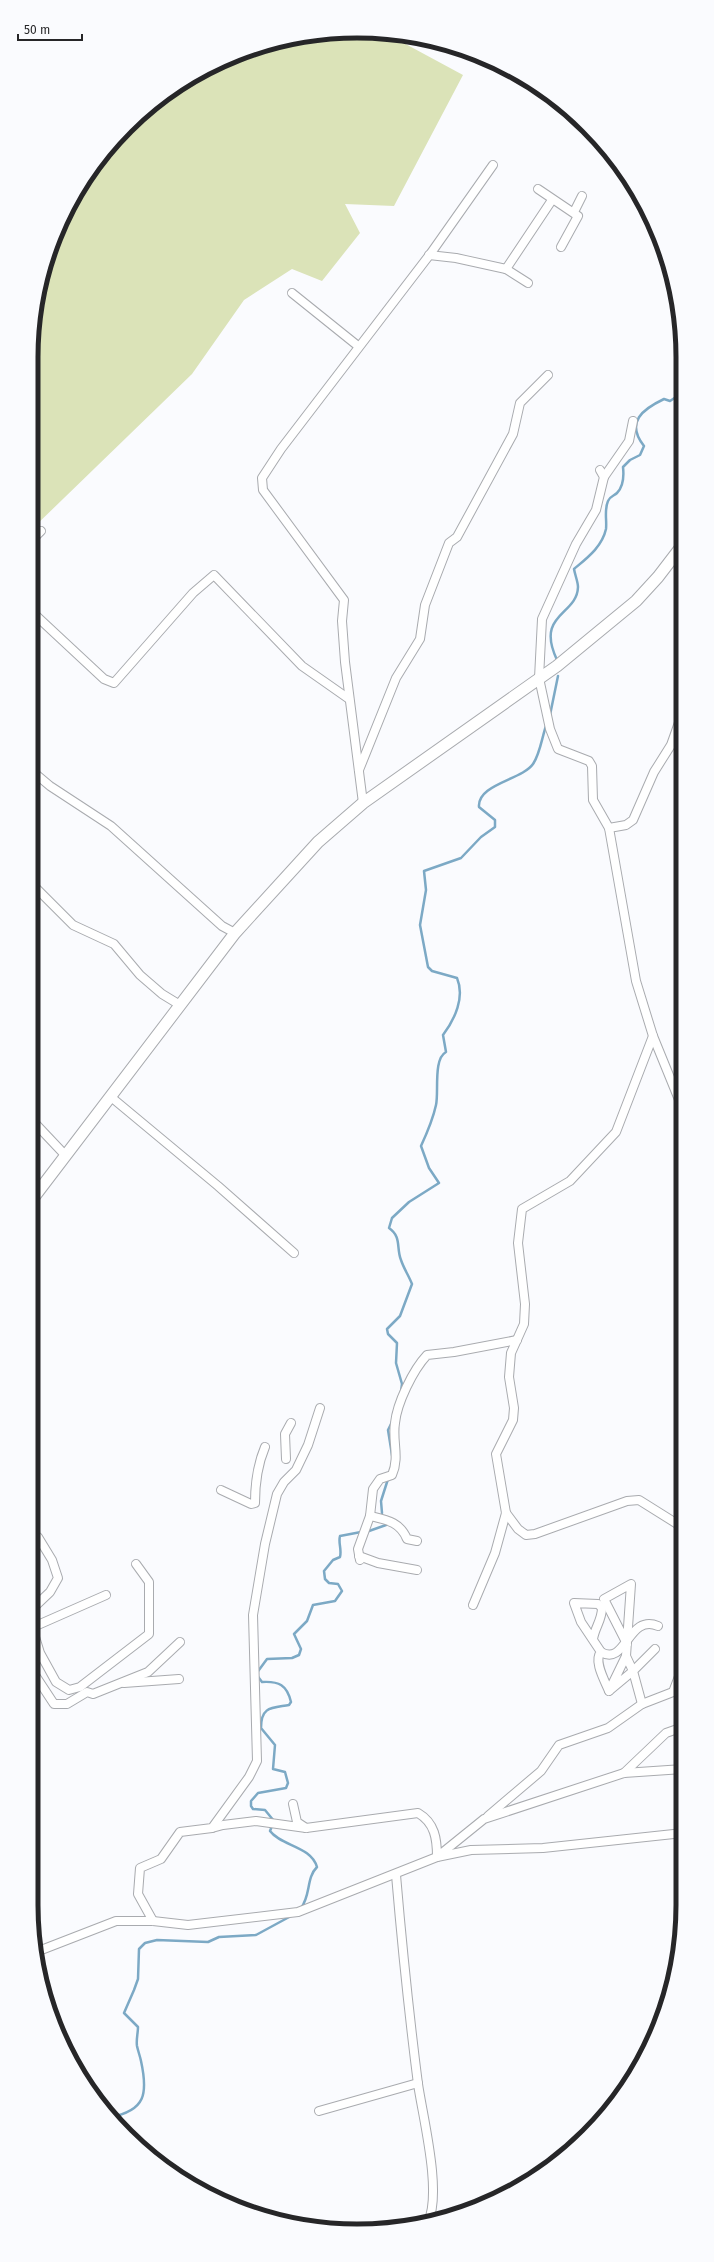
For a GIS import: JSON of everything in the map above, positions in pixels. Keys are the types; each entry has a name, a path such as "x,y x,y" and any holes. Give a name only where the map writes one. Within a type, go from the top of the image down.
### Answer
{"main road":[{"path":"38,1192 235,934 318,842 363,803 539,678 636,601 676,562"}],"street":[{"path":"363,803 349,699 342,621 344,600 263,490 262,478 358,346 429,255 493,165"},
{"path":"538,189 552,200 574,212 578,216 562,247"},
{"path":"574,212 582,196"},
{"path":"506,269 552,200"},
{"path":"429,255 456,258 506,269 528,283"},
{"path":"292,293 358,346"},
{"path":"359,771 396,678 420,640 425,605 449,543 457,537 514,434 520,402 548,375"},
{"path":"633,421 629,441 602,474 596,510 576,544 542,620 539,678 550,728 558,749 589,761 592,766 593,800 609,828 636,981 652,1036 676,1093"},
{"path":"38,534 41,531"},
{"path":"38,618 104,679 114,683 192,593 214,575 302,666 349,699"},
{"path":"609,828 626,825 633,820 654,772 671,745 676,731"},
{"path":"38,776 50,786 111,826 222,926 235,934"},
{"path":"38,890 73,925 96,937 114,944 140,975 162,994 180,1005"},
{"path":"473,1605 495,1553 506,1513 496,1454 513,1420 514,1408 509,1377 512,1353 524,1324 525,1304 518,1243 522,1209 570,1181 616,1132 652,1036"},
{"path":"111,1097 218,1186 294,1253"},
{"path":"38,1126 66,1156"},
{"path":"417,1570 359,1558 358,1549 370,1516 371,1501 375,1483 392,1475 396,1467 397,1453 394,1441 395,1422 416,1366 427,1355 454,1352 517,1340"},
{"path":"212,1828 249,1777 257,1761 253,1615 265,1544 277,1494 284,1482 296,1470 308,1445 320,1408"},
{"path":"286,1459 285,1434 291,1423"},
{"path":"221,1490 251,1504 255,1503 255,1481 259,1462 265,1447"},
{"path":"506,1513 518,1529 526,1535 534,1534 627,1501 639,1500 676,1523"},
{"path":"370,1516 394,1522 403,1529 407,1539 417,1541"},
{"path":"38,1537 52,1560 58,1578 50,1592 38,1603"},
{"path":"38,1647 56,1682 69,1690 80,1687 149,1634 149,1582 136,1564"},
{"path":"626,1644 604,1599 631,1584 626,1656 633,1671 642,1704"},
{"path":"38,1625 106,1595"},
{"path":"593,1639 594,1630 602,1617 602,1608 598,1604 574,1603 581,1622 601,1652 605,1654 613,1653 626,1644 630,1635 644,1624 651,1623 658,1626"},
{"path":"38,1680 54,1704 67,1704 87,1692 93,1694 116,1683 148,1672 180,1642"},
{"path":"609,1691 633,1671 655,1649"},
{"path":"601,1652 598,1655 598,1662 609,1691"},
{"path":"609,1691 626,1656"},
{"path":"116,1683 179,1679"},
{"path":"437,1857 541,1771 559,1745 608,1728 642,1704 673,1692 676,1684"},
{"path":"624,1773 666,1733 676,1729"},
{"path":"484,1819 624,1773 676,1769"},
{"path":"293,1804 297,1822 306,1828"},
{"path":"153,1921 138,1894 140,1868 161,1859 180,1832 212,1828 223,1824 256,1821 306,1828 418,1813 428,1821 437,1836 437,1857"},
{"path":"41,1950 116,1921 153,1921 188,1925 298,1912 396,1875 437,1857 471,1850 543,1848 676,1834"},
{"path":"396,1875 418,2083 431,2168 432,2212 431,2215"},
{"path":"319,2111 418,2083"}],"green space":[{"path":"357,38 400,41 463,75 394,206 345,204 360,233 322,281 292,269 244,300 192,374 38,523 38,357 44,295 55,254 62,235 81,197 104,163 131,131 180,92 216,71 254,55 295,44"}],"waterway":[{"path":"557,660 552,645 551,633 554,624 576,597 578,585 574,569 598,547 606,529 607,504 610,498 617,493 621,487 623,467 630,460 640,455 644,446 636,430 636,423 643,412 649,407 664,399 670,401 676,397"},
{"path":"550,715 558,676"},
{"path":"401,1392 402,1384 396,1363 397,1343 388,1334 387,1329 400,1316 412,1284 401,1260 396,1235 389,1228 392,1218 409,1202 439,1183 429,1168 421,1146 430,1126 436,1105 439,1061 446,1052 443,1035 458,1008 460,993 457,978 432,971 428,967 420,925 426,890 424,871 461,858 481,837 495,827 495,820 479,807 480,799 492,788 520,774 533,764 546,726"},
{"path":"392,1422 388,1430 393,1461"},
{"path":"382,1513 381,1501 388,1479"},
{"path":"369,1531 386,1525"},
{"path":"274,1821 265,1810 253,1809 251,1806 251,1801 258,1793 286,1788 288,1783 285,1772 273,1769 275,1745 261,1728 265,1712 269,1709 289,1705 291,1702 285,1688 278,1683 262,1682 256,1674 267,1659 292,1658 299,1655 301,1649 294,1634 307,1621 313,1605 335,1601 342,1591 338,1584 329,1583 325,1579 324,1571 333,1560 340,1557 340,1536 361,1532"},
{"path":"272,1826 270,1831 275,1836 309,1855 314,1860 317,1867 311,1876 306,1898 301,1908"},
{"path":"117,2115 131,2110 137,2105 142,2099 144,2091 141,2059 137,2048 138,2027 124,2013 138,1979 139,1949 145,1943 157,1940 208,1942 219,1937 256,1935 291,1916"}]}
